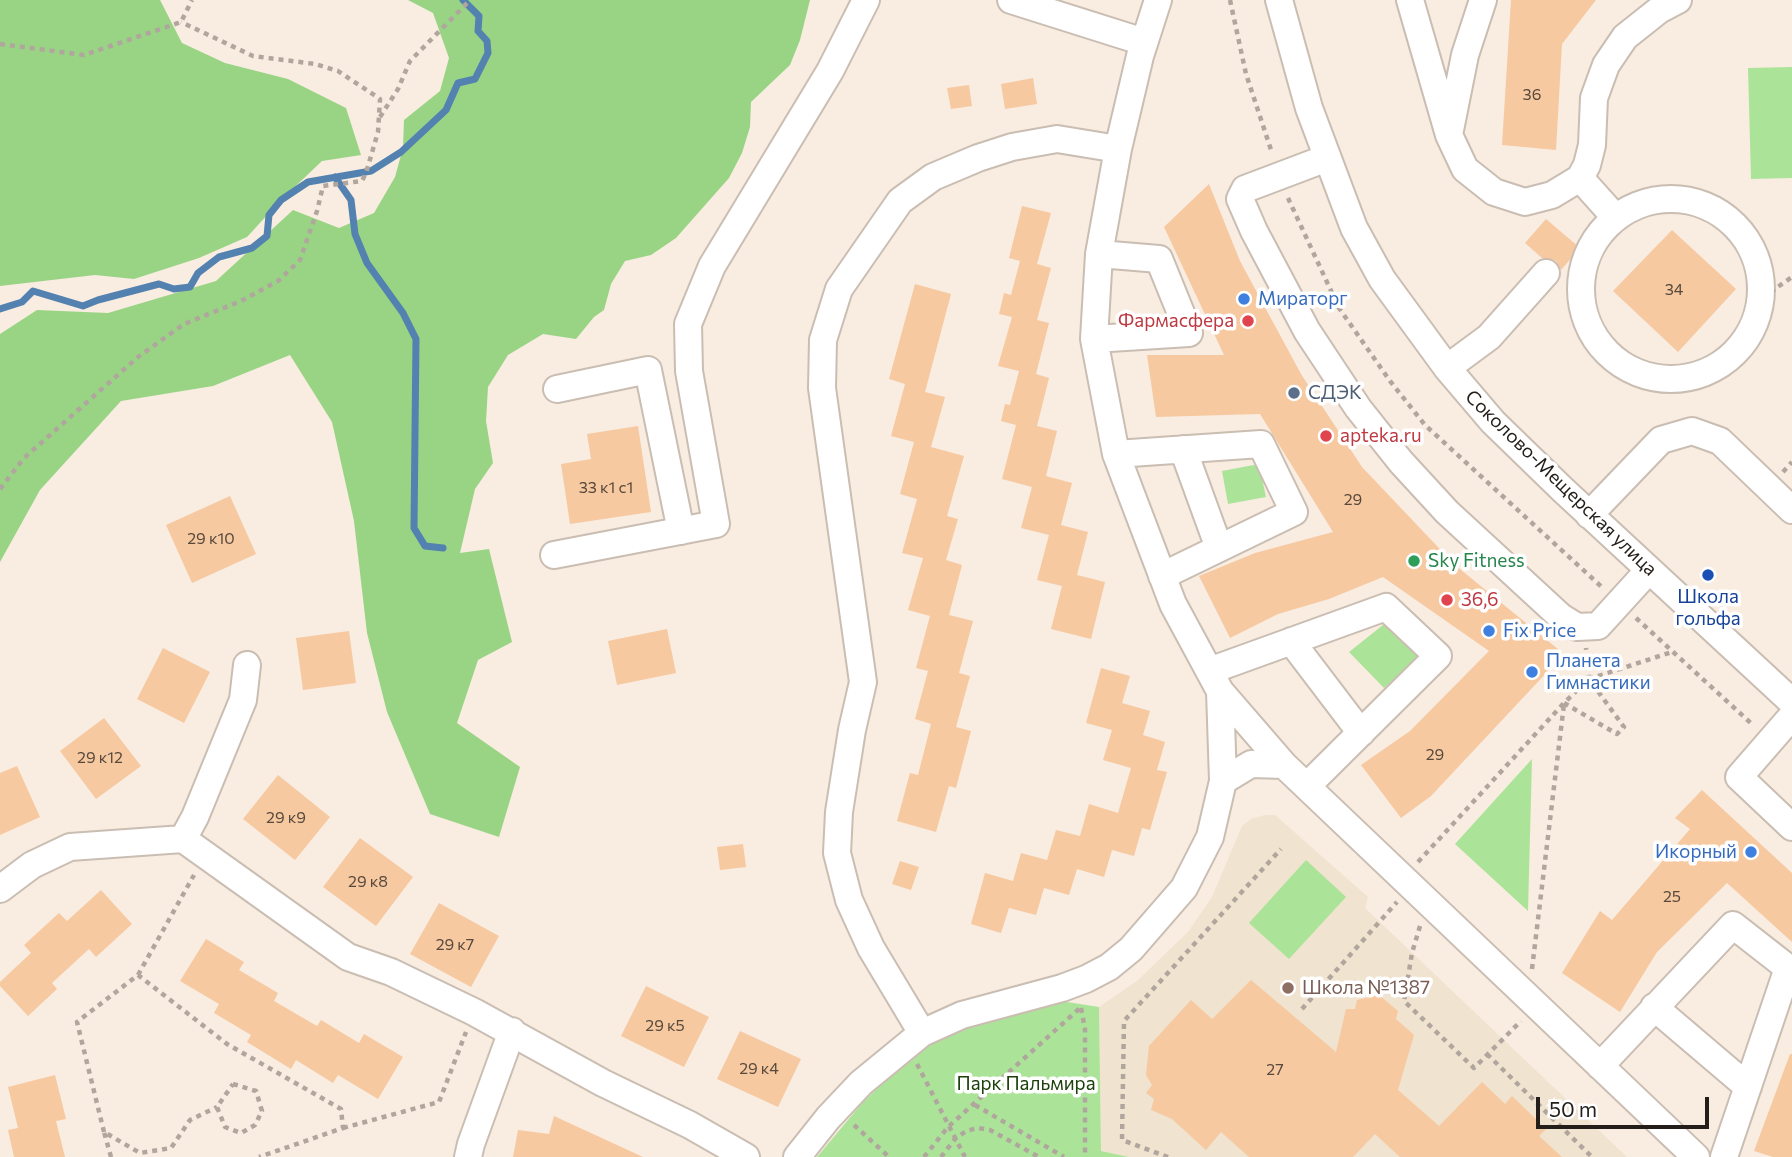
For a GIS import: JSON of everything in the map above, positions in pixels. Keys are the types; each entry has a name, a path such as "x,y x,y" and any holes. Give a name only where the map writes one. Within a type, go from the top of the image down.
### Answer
{"street":[{"path":"554,555 716,524 689,371 688,324 712,266 830,71 866,0"},
{"path":"1011,0 1144,42"},
{"path":"1158,0 1144,42 1118,149 1099,254 1094,339 1116,454 1173,604 1215,681 1284,765 1600,1066 1688,1154"},
{"name":"Соколово-Мещерская улица","path":"1279,0 1296,65 1354,228 1382,279 1447,368 1493,422 1589,515 1792,702"},
{"path":"1410,0 1449,135 1465,169 1494,192 1525,202 1552,195 1580,178 1587,165 1592,145 1594,98 1606,65 1625,37 1659,10 1678,0"},
{"path":"1449,135 1465,55 1483,0"},
{"path":"914,1038 849,900 837,853 839,812 852,730 863,682 821,388 823,340 839,289 900,201 933,177 989,154 1057,139 1118,149"},
{"path":"1327,158 1245,189 1240,199 1307,331 1366,419 1447,512 1561,617 1577,626 1598,626 1649,570"},
{"path":"1580,178 1615,218"},
{"path":"1678,198 1707,205 1733,223 1746,238 1759,267 1762,298 1747,340 1722,365 1683,380 1643,376 1604,352 1583,316 1580,283 1602,232 1615,218 1644,202 1678,198"},
{"path":"1094,339 1189,333 1159,259 1099,254"},
{"path":"1447,368 1489,337 1546,273"},
{"path":"557,388 648,370 681,531"},
{"path":"1589,515 1661,440 1692,432 1720,441 1792,510"},
{"path":"1116,454 1261,444 1294,512 1163,576"},
{"path":"1183,449 1219,548"},
{"path":"1215,681 1291,641 1387,607 1438,656 1307,786"},
{"path":"1291,641 1361,733"},
{"path":"183,839 195,817 243,699 247,665"},
{"path":"797,1157 861,1083 914,1038 962,1015 1079,995 1131,949 1184,888 1210,837 1223,781 1215,681"},
{"path":"1792,716 1739,776 1792,827"},
{"path":"1223,781 1251,764 1284,765"},
{"path":"0,889 32,865 70,848 183,839 348,957 391,972 512,1031 603,1083 690,1125 746,1157"},
{"path":"1600,1066 1733,925 1788,968 1724,1157"},
{"path":"1654,1007 1748,1087"},
{"path":"468,1157 512,1031"}],"path":[{"path":"181,22 192,0"},
{"path":"380,117 398,89 410,61 470,0"},
{"path":"0,44 84,55 181,22 253,56 315,64 338,71 380,99 378,132 362,181 323,186 300,260 278,281 241,301 184,324 138,357 24,458 0,489"},
{"path":"1762,298 1792,277"},
{"path":"1302,1009 1414,888 1564,703 1590,679 1673,651"},
{"path":"1564,703 1617,734 1624,727 1590,679"},
{"path":"1414,888 1412,953 1404,1000 1474,1068 1532,1001 1564,703"},
{"path":"1168,1157 1122,1140 1124,1021 1281,849"},
{"path":"111,1157 77,1023 138,975 205,856"},
{"path":"138,975 227,1044 341,1109 343,1128"},
{"path":"924,1157 948,1127 975,1105 1079,995"},
{"path":"1079,995 1085,1029 1086,1157"},
{"path":"259,1157 343,1128 439,1102 474,1012"},
{"path":"914,1038 948,1127 965,1157"},
{"path":"1487,1054 1592,1157"},
{"path":"104,1132 139,1155 171,1148 190,1120 217,1107 233,1084 256,1091 262,1111 255,1125 242,1133 225,1127 217,1107"},
{"path":"975,1105 1063,1157"},
{"path":"836,1109 890,1157"},
{"path":"941,1157 955,1139 966,1131 978,1128 990,1130 1039,1157"}],"shaded area":[{"name":"Школа №1387","path":"1275,815 1368,897 1365,908 1627,1157 1129,1157 1101,1151 1099,1007 1137,981 1188,932 1212,897 1242,826 1251,819"}],"green space":[{"path":"0,0 160,0 182,43 225,63 288,79 346,108 361,155 322,161 247,237 199,258 134,279 95,275 0,286"},
{"path":"408,0 810,0 800,40 790,65 751,102 750,127 742,153 729,178 676,238 651,255 625,261 611,284 604,310 594,317 576,339 543,334 508,355 488,387 486,421 493,463 475,489 460,553 489,549 512,642 478,660 457,723 520,767 499,837 430,814 387,712 367,633 354,521 332,422 290,355 213,386 121,401 40,490 0,562 0,334 37,310 108,313 216,281 293,210 339,228 374,213 395,177 403,148 404,120 440,91 449,58 433,13"},
{"path":"1792,67 1792,178 1751,179 1748,68"},
{"path":"1259,464 1266,497 1228,504 1222,471"},
{"path":"1388,621 1421,655 1384,688 1349,652"},
{"path":"1532,759 1528,911 1455,844"},
{"path":"1306,860 1346,897 1289,959 1249,923"},
{"name":"Парк Пальмира","path":"1061,1001 1099,1007 1101,1151 1129,1157 817,1157 863,1102 929,1046 972,1024"}],"building":[{"path":"1511,0 1596,0 1562,44 1556,150 1502,145"},
{"path":"1033,78 1037,104 1005,109 1001,84"},
{"path":"969,85 972,106 951,109 947,88"},
{"path":"1209,184 1240,261 1301,374 1362,467 1455,565 1564,654 1431,796 1401,818 1361,765 1410,731 1489,651 1383,577 1329,599 1278,614 1230,638 1199,576 1255,553 1333,532 1260,414 1156,417 1147,355 1224,355 1164,227"},
{"path":"1022,206 1051,213 1037,264 1051,268 1037,320 1049,323 1036,374 1049,378 1037,426 1057,431 1046,476 1072,483 1061,525 1088,532 1077,575 1105,582 1091,639 1051,629 1062,586 1037,580 1049,535 1021,528 1032,487 1002,479 1016,425 1001,421 1005,404 1010,405 1019,371 998,366 1012,317 999,314 1004,293 1011,295 1020,261 1009,258"},
{"path":"1546,219 1580,248 1561,270 1556,261 1542,258 1525,243"},
{"path":"1672,230 1736,289 1678,352 1613,291"},
{"path":"915,284 951,294 925,392 945,397 931,447 964,456 947,516 958,519 946,560 962,565 949,615 973,621 959,673 970,676 956,727 971,731 956,788 949,786 936,832 897,821 910,773 918,775 931,724 915,719 928,671 916,668 930,616 908,610 923,558 902,553 917,499 900,494 914,442 891,436 905,384 889,379"},
{"path":"638,426 651,512 570,524 561,464 591,459 587,434"},
{"path":"230,496 256,554 192,583 166,525"},
{"path":"667,629 676,673 617,685 608,641"},
{"path":"349,631 356,683 303,690 296,638"},
{"path":"163,648 210,672 184,723 137,699"},
{"path":"1101,668 1130,676 1122,703 1150,711 1143,735 1165,742 1157,770 1167,772 1150,830 1142,828 1134,856 1112,850 1104,877 1077,869 1069,895 1044,888 1036,915 1009,908 1001,933 971,924 985,873 1013,881 1021,853 1047,860 1056,830 1080,836 1089,804 1118,813 1131,768 1103,760 1112,730 1086,723"},
{"path":"104,718 141,766 96,799 60,751"},
{"path":"17,766 40,817 0,835 0,773"},
{"path":"278,775 330,817 295,860 243,819"},
{"path":"1702,790 1792,873 1792,942 1727,883 1657,952 1620,1012 1562,973 1600,911 1612,920 1690,829 1675,818"},
{"path":"360,838 413,877 376,926 323,887"},
{"path":"743,844 746,867 720,870 717,847"},
{"path":"900,861 919,867 911,890 892,884"},
{"path":"101,890 132,924 96,957 89,949 52,983 57,989 28,1016 0,986 0,982 31,953 24,945 59,913 67,921"},
{"path":"439,903 499,936 471,987 410,954"},
{"path":"206,939 244,962 239,970 278,993 274,1001 317,1026 321,1020 359,1043 364,1034 403,1057 378,1099 338,1075 333,1083 296,1060 291,1069 247,1042 251,1035 214,1013 219,1004 180,981"},
{"path":"1251,980 1336,1052 1346,1009 1355,1009 1357,1000 1379,995 1398,1011 1396,1019 1414,1035 1398,1090 1439,1126 1482,1082 1505,1104 1512,1096 1546,1129 1539,1136 1562,1157 1400,1157 1375,1134 1353,1157 1249,1157 1221,1132 1206,1150 1172,1119 1151,1110 1154,1099 1146,1093 1152,1085 1146,1075 1149,1046 1191,1000 1212,1019"},
{"path":"646,986 709,1017 684,1067 621,1036"},
{"path":"740,1031 801,1059 778,1107 717,1079"},
{"path":"1790,1054 1792,1157 1773,1157 1754,1151"},
{"path":"55,1075 66,1119 56,1121 65,1157 14,1157 8,1130 18,1128 8,1087"},
{"path":"554,1116 643,1157 513,1157 518,1130 549,1134"}],"waterway":[{"path":"0,309 22,302 33,291 83,306 159,284 174,289 190,287 198,273 219,257 252,248 267,236 269,215 281,200 308,182 371,171 401,152 446,110 458,83 475,79 488,53 487,41 478,31 479,16 463,0"},
{"path":"335,177 351,200 355,234 367,263 403,313 416,339 414,528 425,546 443,548"}],"place":[{"name":"Мираторг","path":"1244,299"},
{"name":"Фармасфера","path":"1248,321"},
{"name":"СДЭК","path":"1294,393"},
{"name":"apteka.ru","path":"1326,436"},
{"name":"Sky Fitness","path":"1414,561"},
{"name":"Школа гольфа","path":"1708,575"},
{"name":"36,6","path":"1447,600"},
{"name":"Fix Price","path":"1489,631"},
{"name":"Планета Гимнастики","path":"1532,672"},
{"name":"Икорный","path":"1751,852"},
{"name":"Школа №1387","path":"1288,988"}]}
